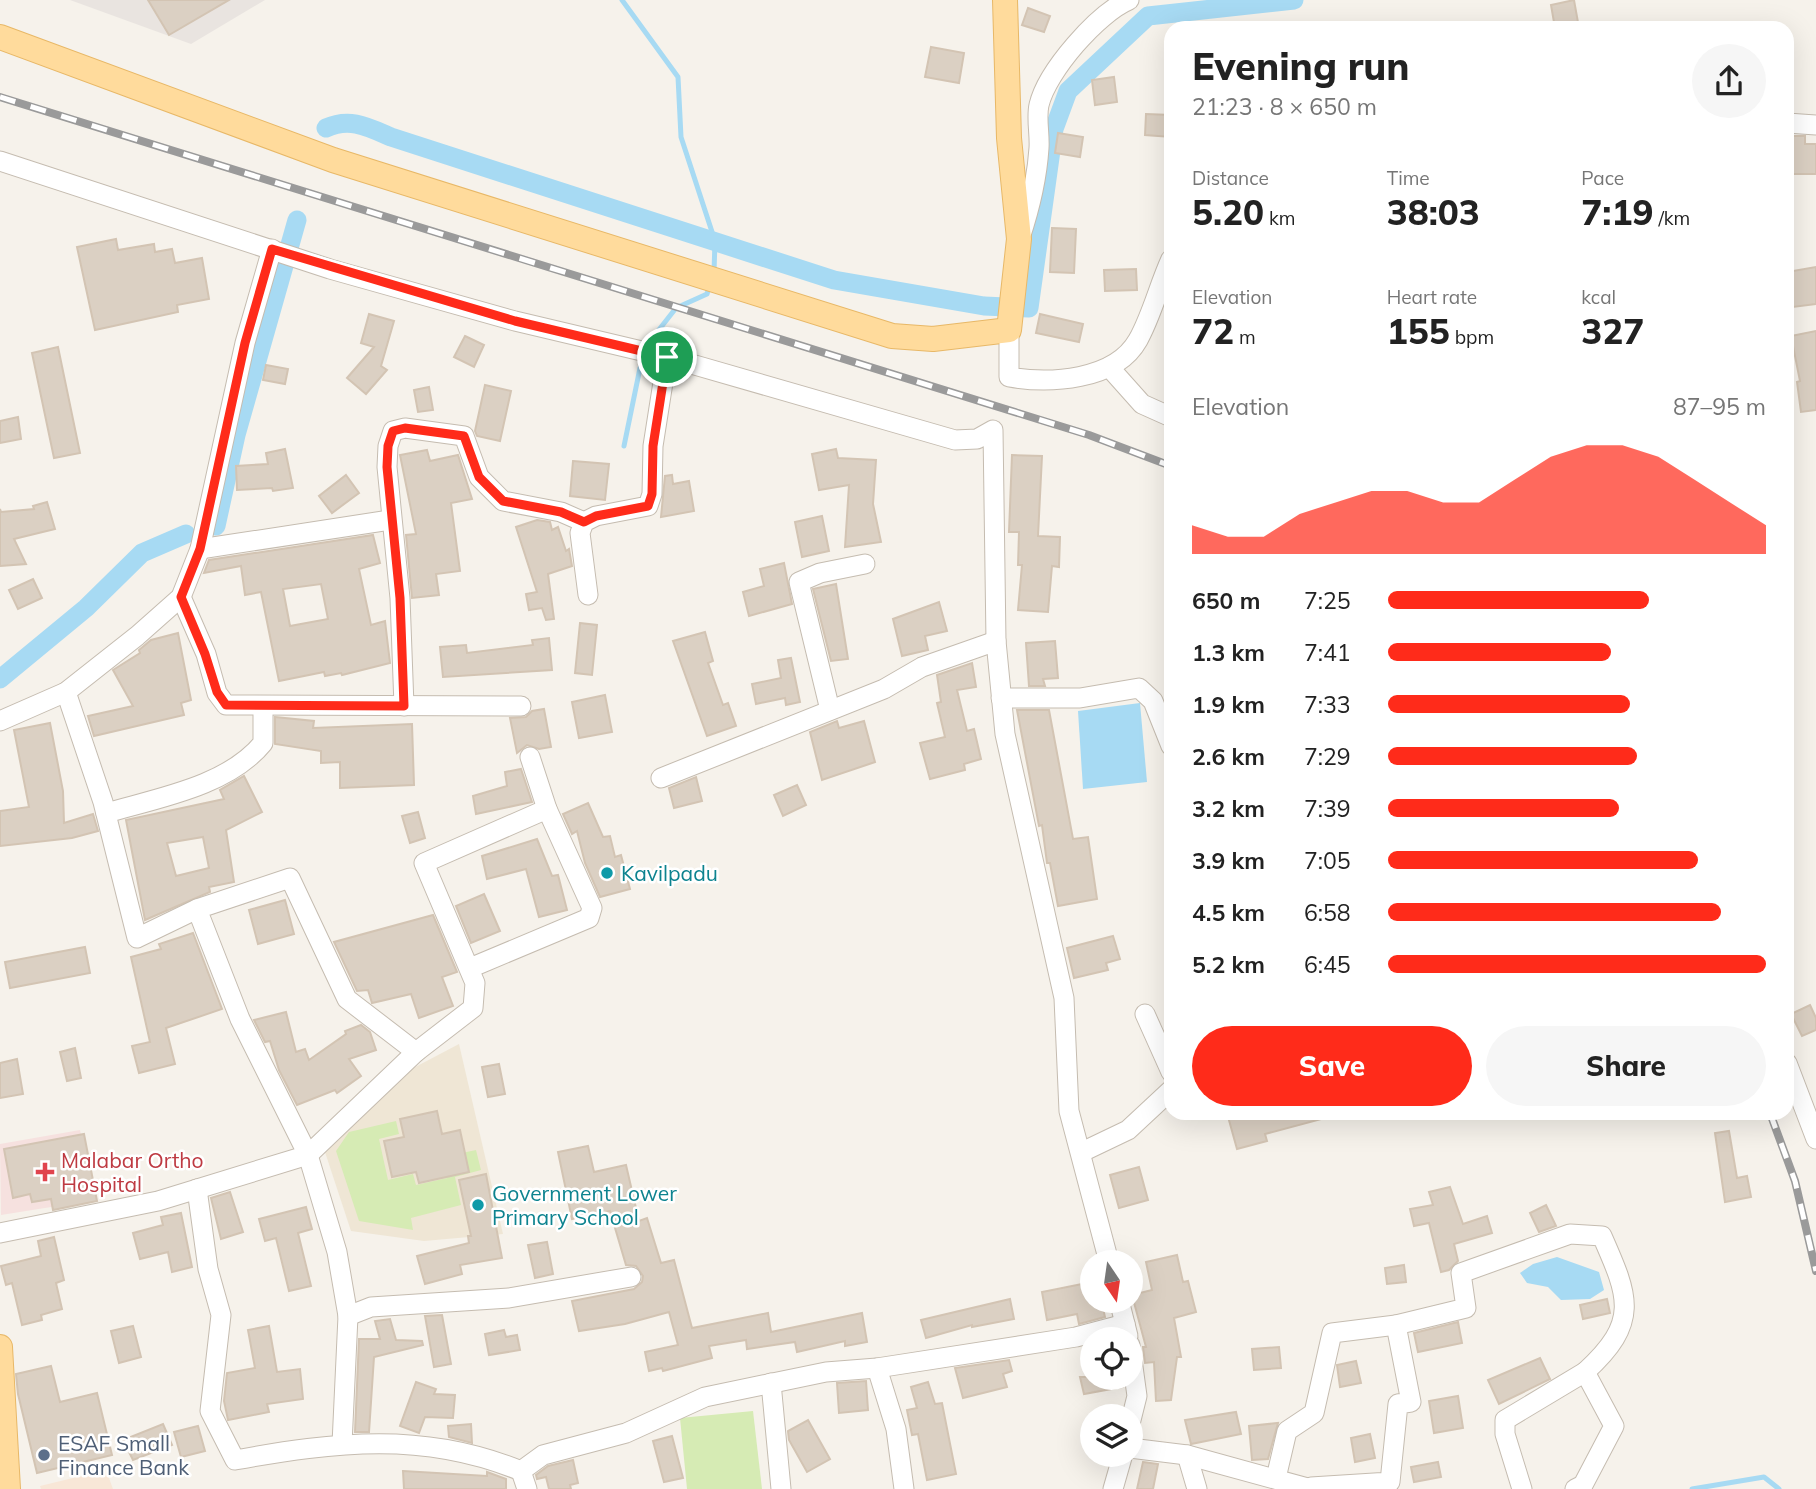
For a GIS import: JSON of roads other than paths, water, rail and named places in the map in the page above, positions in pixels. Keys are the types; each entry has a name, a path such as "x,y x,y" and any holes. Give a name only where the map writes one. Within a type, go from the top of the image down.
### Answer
{"main road":[{"path":"0,37 332,160 892,336 933,339 1009,330 1020,239 1009,138 1005,0"},
{"path":"0,1347 8,1489"}],"street":[{"path":"1020,239 1031,208 1037,167 1038,105 1055,71 1089,31 1118,5 1129,0"},
{"path":"1794,123 1816,125"},
{"path":"0,161 330,269 515,321 667,357 955,440 977,439 993,430 996,641 1005,734 1064,998 1069,1111 1106,1250"},
{"path":"0,721 66,692 181,597 201,540 245,343 272,249"},
{"path":"1009,330 1009,377 1034,382 1091,374 1109,367 1138,342 1164,277"},
{"path":"588,595 580,533 584,522 596,516 648,506 652,494 653,446 667,357"},
{"path":"1109,367 1142,404 1164,414"},
{"path":"404,706 400,598 390,520 388,446 393,431 405,428 464,436 479,477 503,501 561,512 584,522"},
{"path":"201,540 390,520"},
{"path":"830,710 799,582 820,573 865,564"},
{"path":"181,597 205,654 217,692 226,705 521,706"},
{"path":"661,778 884,690 922,667 996,641"},
{"path":"1001,698 1080,698 1139,688 1153,701 1164,728"},
{"path":"66,692 106,813 136,938 197,909 290,878 347,999 416,1052"},
{"path":"106,813 186,789 248,762 264,743 263,706"},
{"path":"470,968 589,918 592,908 547,809 530,757"},
{"path":"0,1233 158,1201 308,1155 416,1052 473,1008 475,983 470,968 424,863 547,809"},
{"path":"197,909 240,1019 308,1155 337,1252 348,1316 342,1444"},
{"path":"1144,1014 1164,1057"},
{"path":"1794,1081 1816,1139"},
{"path":"1082,1152 1128,1130 1164,1097"},
{"path":"197,1189 208,1269 221,1315 210,1412 235,1460 364,1442 421,1446 488,1457 524,1480 543,1455 626,1433 705,1397 826,1372 877,1368 1080,1336"},
{"path":"1276,1478 1287,1430 1314,1413 1332,1333 1396,1325 1466,1308 1461,1273 1570,1234 1602,1236 1625,1288 1624,1322 1598,1359 1585,1372 1505,1420 1505,1434 1522,1489"},
{"path":"348,1316 371,1307 509,1298 631,1277"},
{"path":"1143,1450 1187,1455 1311,1488 1390,1482 1398,1404 1411,1402 1396,1325"},
{"path":"877,1368 896,1429 904,1489"},
{"path":"1575,1489 1583,1485 1614,1426 1585,1372"},
{"path":"771,1383 781,1489"},
{"path":"1187,1455 1197,1489"},
{"path":"1113,1489 1119,1467"}],"water":[{"path":"1140,703 1147,782 1083,789 1078,711"},
{"path":"1557,1257 1599,1272 1604,1290 1590,1299 1561,1300 1548,1287 1527,1283 1520,1273 1533,1264"}],"waterway":[{"path":"622,0 678,77 681,137 715,241 714,272"},
{"path":"326,128 343,123 367,127 834,280 984,306 1029,308 1054,129 1068,91 1148,16 1294,0"},
{"path":"216,526 236,435 297,220"},
{"path":"647,345 676,308 707,294 710,284"},
{"path":"624,446 640,368"},
{"path":"0,679 86,608 142,553 186,534"},
{"path":"1692,1489 1764,1477 1779,1489"}],"railway":[{"path":"0,97 1089,435 1164,463"},
{"path":"1773,1120 1795,1181 1816,1271"}],"place":[{"name":"Kavilpadu","path":"607,873"},
{"name":"Malabar Ortho Hospital","path":"45,1172"},
{"name":"Government Lower Primary School","path":"478,1205"},
{"name":"ESAF Small Finance Bank","path":"44,1455"}]}
